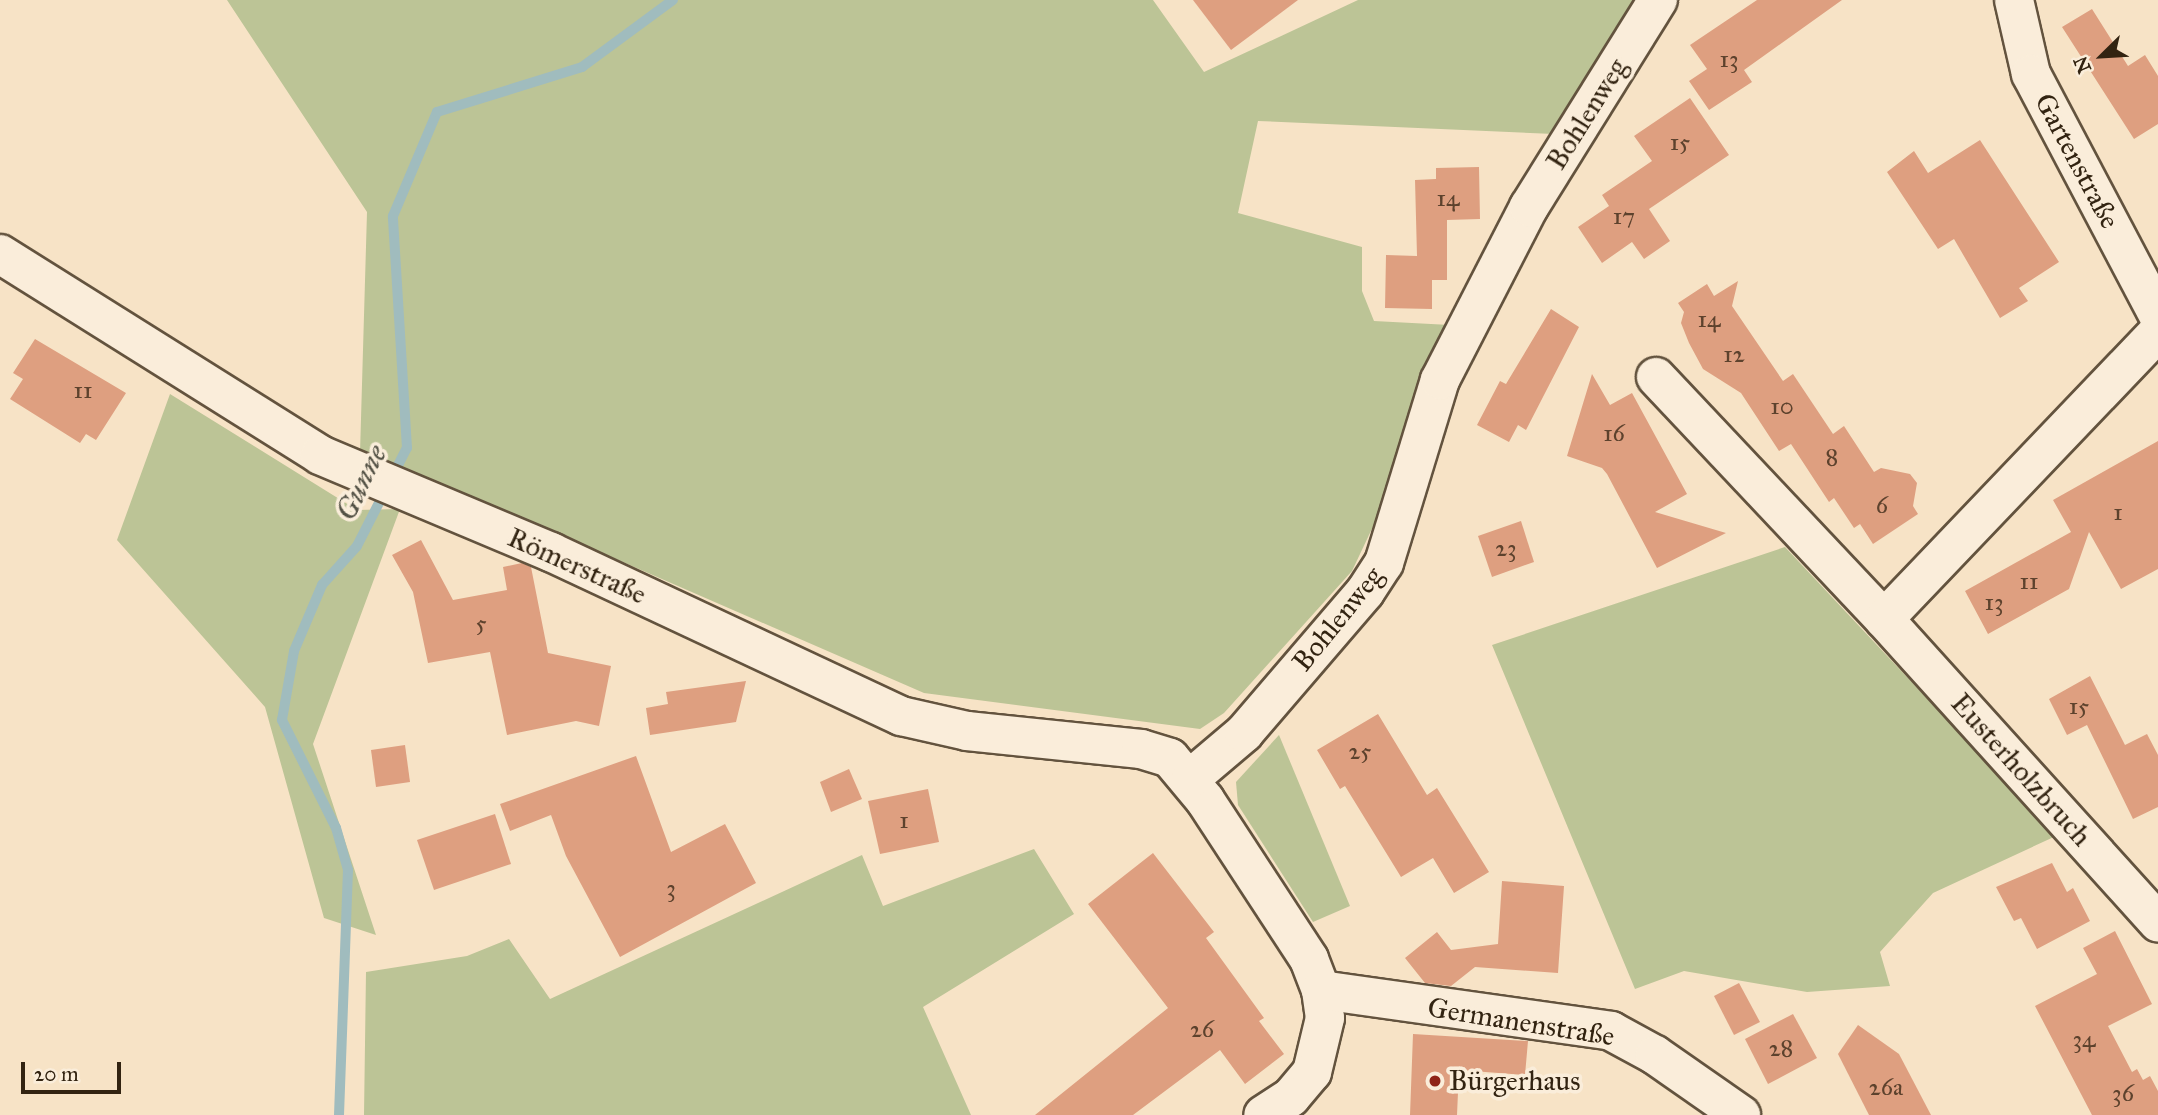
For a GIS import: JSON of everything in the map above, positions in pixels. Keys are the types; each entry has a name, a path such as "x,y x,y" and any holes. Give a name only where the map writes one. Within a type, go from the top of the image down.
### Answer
{"street":[{"name":"Bohlenweg","path":"1191,778 1244,733 1365,592 1384,563 1440,380 1529,207 1658,0"},
{"name":"Gartenstraße","path":"2014,0 2031,74 2158,315"},
{"name":"Römerstraße","path":"0,254 320,455 370,480 551,552 901,716 967,731 1141,749 1170,758 1191,778"},
{"path":"1884,619 2158,332"},
{"name":"Eusterholzbruch","path":"1656,377 1884,619 2158,922"},
{"path":"1191,778 1309,959 1321,990 1325,1018 1312,1072 1291,1097 1263,1115"},
{"name":"Germanenstraße","path":"1321,990 1611,1031 1656,1055 1741,1115"}],"green space":[{"path":"227,0 1153,0 1204,72 1358,0 1641,0 1554,134 1258,121 1238,213 1362,247 1362,291 1374,321 1450,325 1415,390 1377,518 1352,571 1224,713 1200,729 924,693 471,496 360,453 367,212"},
{"path":"170,394 357,510 400,509 313,744 376,935 324,918 265,707 117,540"},
{"path":"1785,547 2056,836 1933,893 1880,952 1890,986 1807,992 1684,971 1635,989 1492,645"},
{"path":"1279,735 1350,906 1313,922 1238,805 1236,782"},
{"path":"1034,849 1074,914 923,1007 971,1115 364,1115 366,972 467,956 509,939 550,999 862,855 883,906"}],"building":[{"path":"1193,0 1298,0 1231,50"},
{"path":"1757,0 1842,0 1744,70 1752,82 1709,110 1689,81 1707,69 1690,45"},
{"path":"2092,9 2128,66 2145,55 2158,76 2158,124 2134,139 2062,27"},
{"path":"1690,98 1729,155 1649,209 1670,241 1644,259 1632,242 1602,263 1578,227 1609,206 1602,195 1652,161 1634,136"},
{"path":"1980,140 2059,262 2019,288 2028,301 2000,318 1954,239 1938,249 1887,172 1914,151 1928,173"},
{"path":"1479,167 1480,219 1447,220 1447,280 1432,280 1432,309 1385,308 1386,255 1417,256 1415,180 1436,179 1436,168"},
{"path":"1738,281 1732,306 1783,381 1793,374 1833,434 1844,426 1874,472 1881,468 1910,474 1917,483 1913,506 1918,514 1873,544 1860,524 1854,528 1834,498 1829,502 1791,444 1779,451 1741,393 1703,369 1689,343 1681,323 1684,312 1678,303 1707,284 1714,296"},
{"path":"1551,309 1579,327 1526,430 1518,425 1509,442 1477,425 1500,381 1506,384"},
{"path":"35,339 126,393 96,440 86,434 80,443 10,399 23,379 13,373"},
{"path":"1592,374 1610,405 1632,393 1687,494 1655,512 1726,533 1657,568 1607,474 1602,468 1567,456"},
{"path":"2158,441 2158,569 2121,589 2089,532 2069,589 1988,634 1965,591 2071,532 2053,500"},
{"path":"1521,521 1534,562 1492,577 1478,536"},
{"path":"421,540 453,600 507,590 503,567 522,563 531,567 548,653 611,666 599,726 576,721 507,735 490,652 428,663 413,592 392,555"},
{"path":"2090,676 2125,745 2147,734 2158,755 2158,807 2133,819 2087,725 2067,735 2049,699"},
{"path":"746,681 736,722 650,735 646,708 668,704 666,692"},
{"path":"1378,714 1427,795 1437,788 1489,872 1454,893 1433,858 1401,877 1345,786 1340,789 1317,750"},
{"path":"405,745 410,782 376,787 371,750"},
{"path":"636,756 671,852 725,824 756,883 620,957 566,856 551,815 510,831 500,804"},
{"path":"849,769 862,799 831,812 820,782"},
{"path":"928,789 939,842 880,854 868,801"},
{"path":"495,814 511,864 434,890 417,840"},
{"path":"1153,853 1214,932 1206,938 1264,1018 1259,1021 1284,1054 1245,1084 1220,1050 1133,1115 1035,1115 1168,1008 1088,904"},
{"path":"2052,863 2067,892 2073,888 2090,921 2037,949 2021,918 2014,921 1996,887"},
{"path":"1502,881 1564,886 1558,973 1475,967 1451,986 1425,983 1405,958 1437,932 1451,950 1498,944"},
{"path":"2115,931 2152,1004 2108,1026 2132,1072 2137,1069 2143,1080 2150,1076 2158,1091 2158,1115 2092,1115 2035,1006 2097,974 2083,948"},
{"path":"1739,983 1760,1022 1734,1035 1714,996"},
{"path":"1793,1014 1817,1058 1768,1084 1745,1039"},
{"path":"1858,1025 1899,1054 1931,1115 1869,1115 1838,1054"},
{"name":"Bürgerhaus","path":"1413,1034 1528,1041 1525,1075 1459,1070 1457,1115 1410,1115"}],"waterway":[{"name":"Gunne","path":"392,477 407,448 393,216 437,112 582,67 673,0"},
{"name":"Gunne","path":"339,1115 348,870 336,828 282,720 294,651 322,585 357,546 385,491"}],"place":[{"name":"Bürgerhaus","path":"1435,1081"}]}
